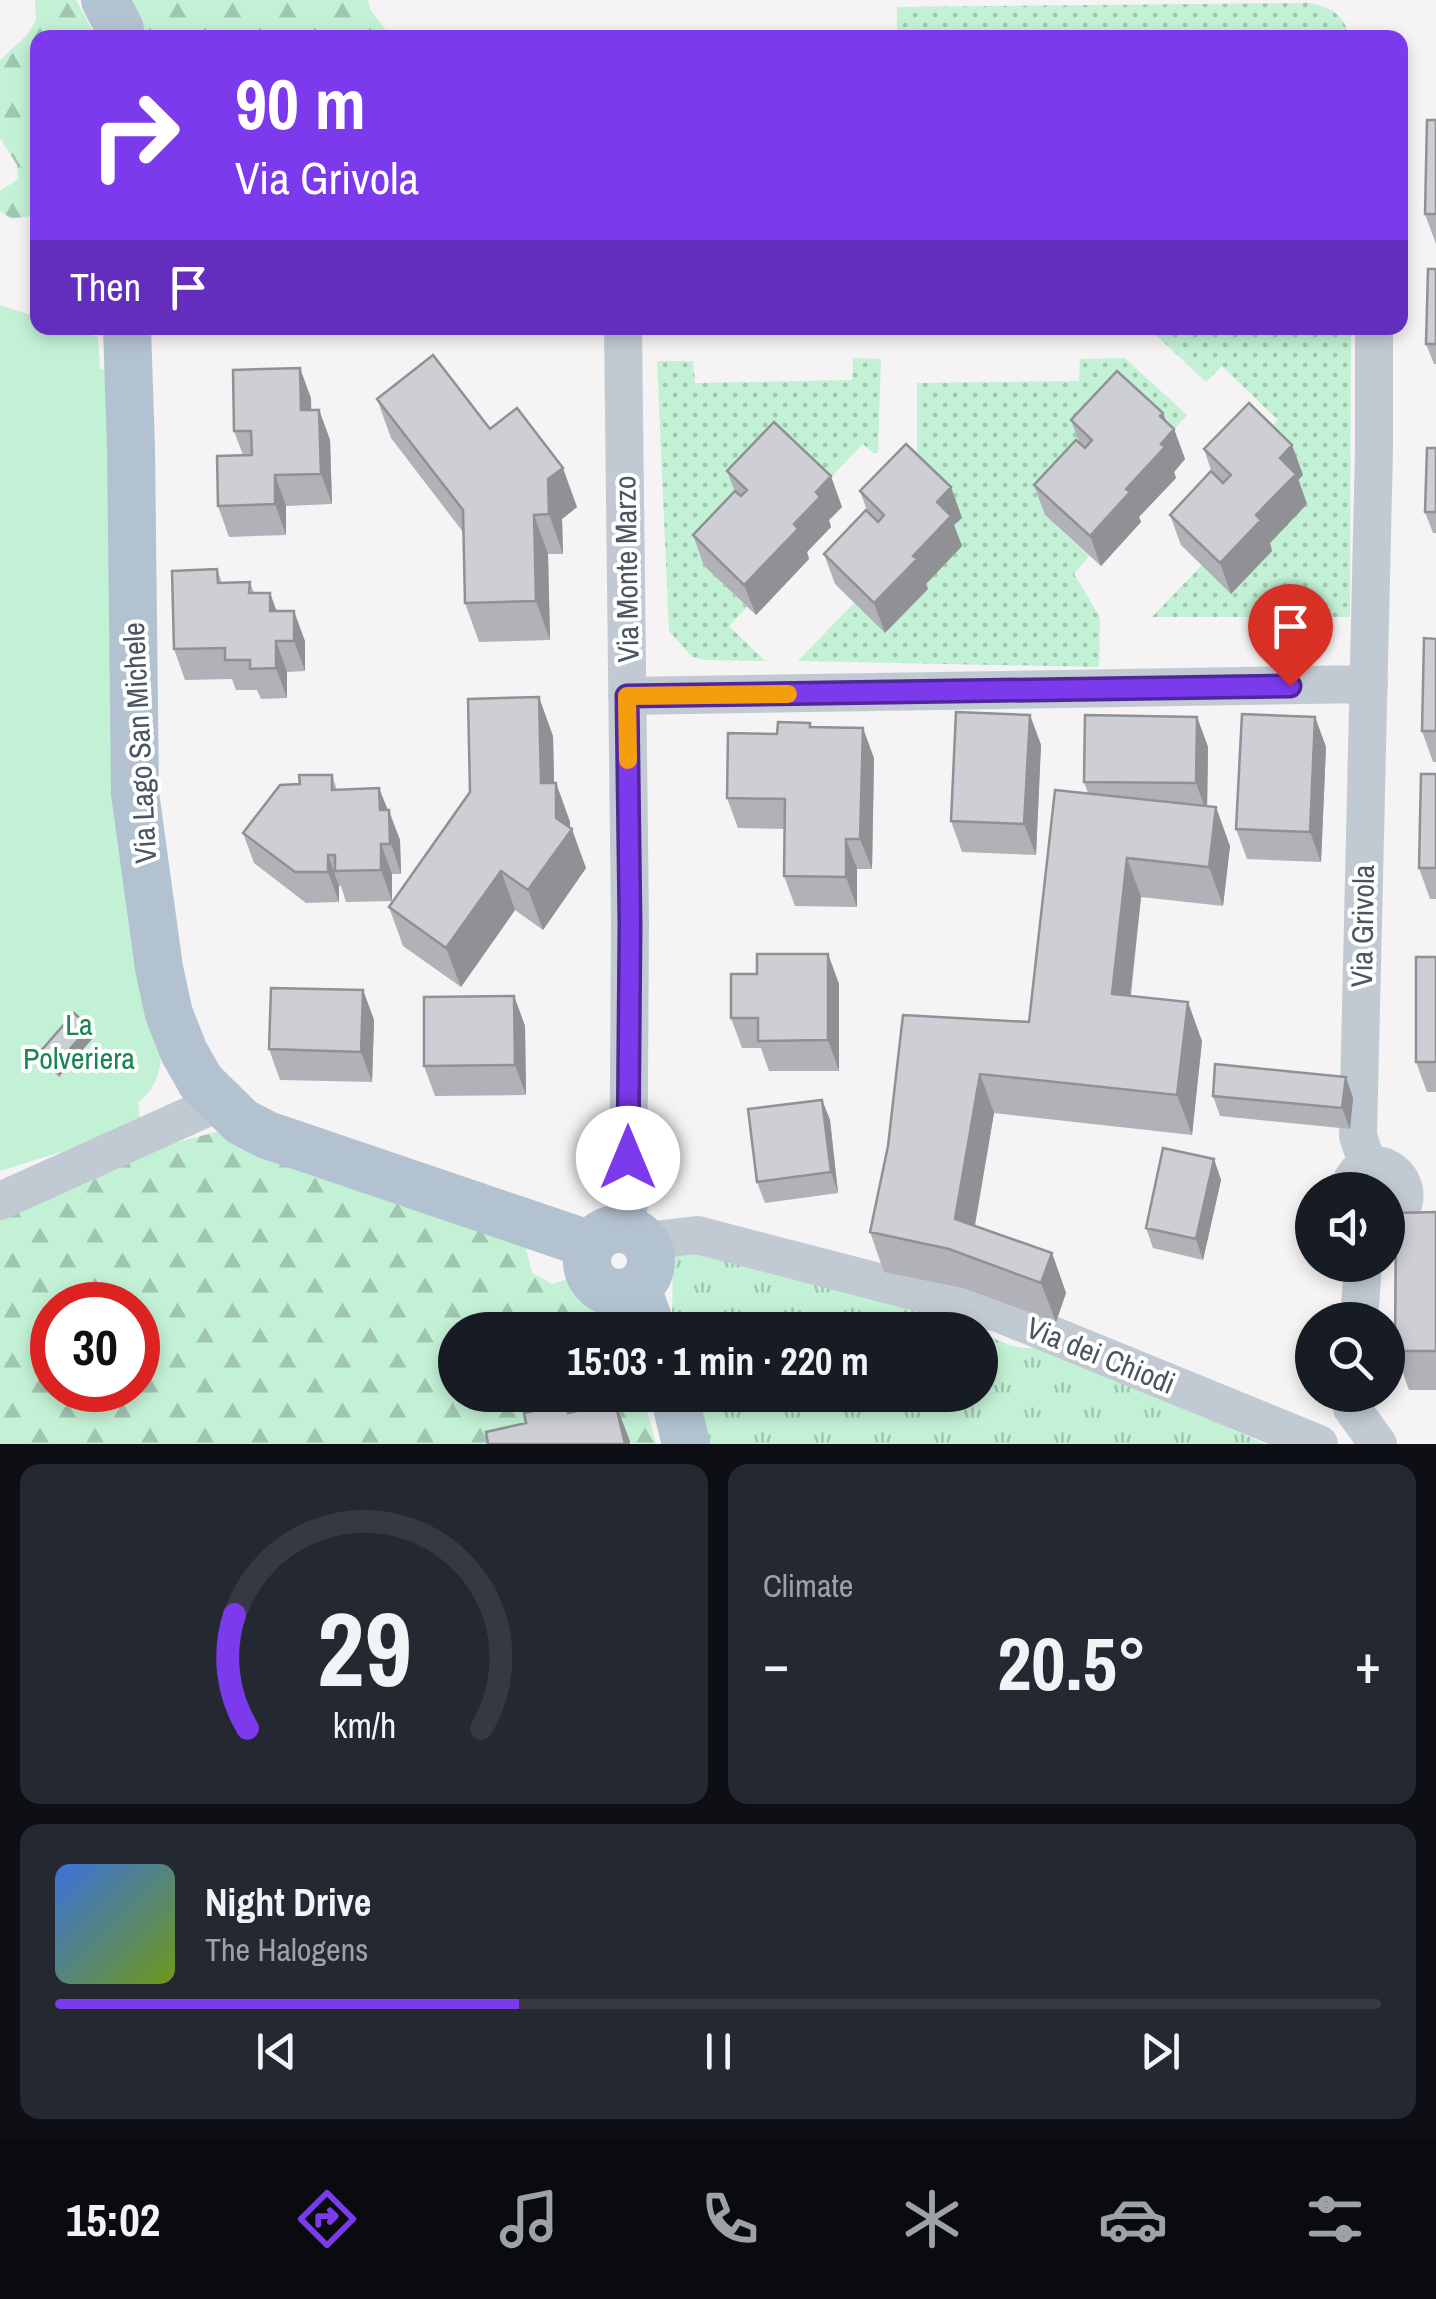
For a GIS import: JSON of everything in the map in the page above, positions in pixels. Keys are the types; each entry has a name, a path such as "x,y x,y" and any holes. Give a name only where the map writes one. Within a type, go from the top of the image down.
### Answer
{"main road":[{"path":"105,0 120,30"},
{"name":"Via Lago San Michele","path":"128,335 135,793 145,881 168,1014 184,1052 201,1082 220,1102 242,1122 266,1135 621,1239"},
{"path":"621,1239 587,1255 590,1277 597,1285 616,1293 628,1292 644,1309"},
{"path":"678,1412 686,1444"}],"street":[{"name":"Via Monte Marzo","path":"621,1239 630,924 623,335"},
{"name":"Via Grivola","path":"1358,1172 1374,335"},
{"path":"627,696 1370,684"},
{"path":"0,1201 220,1102"},
{"name":"Via Grivola","path":"1368,1172 1379,1165 1396,1172"},
{"name":"Via dei Chiodi","path":"621,1239 696,1235 998,1312 1319,1444"},
{"path":"1355,1412 1378,1444"}],"green space":[{"path":"35,0 76,0 92,30 30,30 36,20"},
{"path":"133,0 368,0 386,30 139,30"},
{"path":"1308,3 1335,13 1347,30 897,30 897,7"},
{"path":"30,30 30,216 12,219 0,211 0,191 18,179 17,165 0,138 0,60"},
{"name":"La Polveriera","path":"0,305 30,315 30,335 98,337 100,368 120,378 162,1046 157,1078 138,1102 141,1127 0,1171"},
{"path":"1351,335 1350,617 1152,617 1202,565 1232,593 1272,551 1267,546 1291,488 1303,475 1263,436 1278,420 1222,366 1206,382 1157,336"},
{"path":"853,358 881,359 878,453 863,444 821,487 704,566 747,607 729,626 765,661 692,657 669,631 657,361 693,361 695,383 852,380"},
{"path":"1125,358 1187,415 1167,437 1045,515 1089,556 1074,574 1100,617 1099,667 798,661 854,603 886,633 924,586 948,532 961,518 917,474 917,383 1079,381 1080,359"},
{"path":"231,1128 524,1241 532,1273 552,1284 573,1278 594,1294 607,1312 438,1312 438,1412 648,1412 656,1444 0,1444 0,1213 152,1149"},
{"path":"680,1247 929,1312 672,1312 674,1253"},
{"path":"998,1340 1016,1347 1044,1345 1265,1444 708,1444 701,1412 998,1412"}],"building":[{"path":"1427,120 1436,120 1436,214 1425,214"},
{"path":"1428,269 1436,269 1436,344 1426,344"},
{"path":"433,355 490,429 517,408 563,468 548,479 549,514 534,515 536,601 465,603 463,510 377,399"},
{"path":"300,368 301,410 319,410 321,474 275,475 275,504 218,506 217,456 252,455 251,431 234,431 233,370"},
{"path":"1117,371 1163,413 1160,416 1174,429 1161,444 1165,447 1126,489 1130,492 1090,536 1034,485 1076,440 1085,448 1092,440 1071,420"},
{"path":"1249,403 1292,445 1280,458 1296,474 1256,515 1261,520 1220,563 1170,515 1211,471 1223,483 1231,475 1204,449"},
{"path":"774,422 831,476 816,492 820,497 794,524 798,529 744,585 693,535 735,491 741,496 747,490 727,471"},
{"path":"906,444 951,487 937,502 951,516 913,556 917,559 874,603 824,554 866,510 878,522 884,515 860,491"},
{"path":"1427,448 1436,448 1436,512 1425,512"},
{"path":"217,569 218,583 250,582 249,593 270,593 270,611 294,611 294,641 276,641 276,668 250,669 250,660 225,660 225,648 174,649 172,571"},
{"path":"1424,638 1436,639 1436,731 1422,731"},
{"path":"539,697 541,783 556,783 556,818 572,829 528,890 501,871 446,948 389,907 470,792 468,699"},
{"path":"956,712 1030,715 1024,824 951,821"},
{"path":"1242,714 1315,717 1310,832 1236,829"},
{"path":"1085,715 1197,717 1196,783 1084,782"},
{"path":"778,722 863,728 860,839 846,839 846,877 784,876 785,799 727,798 728,733 777,734"},
{"path":"1421,774 1436,774 1436,868 1419,868"},
{"path":"299,775 332,775 332,790 379,788 380,810 389,810 390,844 381,844 381,870 335,871 335,855 328,855 328,872 295,872 243,833 280,785 300,784"},
{"path":"1055,790 1216,807 1209,867 1127,858 1112,994 1188,1002 1177,1095 980,1074 955,1219 1052,1253 1041,1283 949,1249 870,1232 888,1146 903,1015 1029,1022"},
{"path":"757,954 828,954 828,1040 758,1041 758,1018 731,1018 731,974 757,974"},
{"path":"1416,957 1436,957 1436,1062 1416,1062"},
{"path":"271,988 363,990 361,1052 269,1049"},
{"path":"514,996 515,1065 424,1066 424,997"},
{"path":"74,1013 89,1027 55,1066 40,1052"},
{"path":"1215,1064 1346,1077 1342,1108 1213,1096"},
{"path":"822,1100 831,1172 757,1182 748,1109"},
{"path":"1163,1148 1214,1159 1196,1239 1146,1228"},
{"path":"1436,1212 1436,1351 1405,1351 1405,1302 1395,1302 1396,1282 1405,1282 1405,1213"},
{"path":"617,1412 625,1444 488,1444 486,1432 526,1423 524,1413"}],"slow traffic":[{"path":"628,760 627,696 788,694"}],"route":[{"path":"628,1158 627,696 1290,686"}]}
